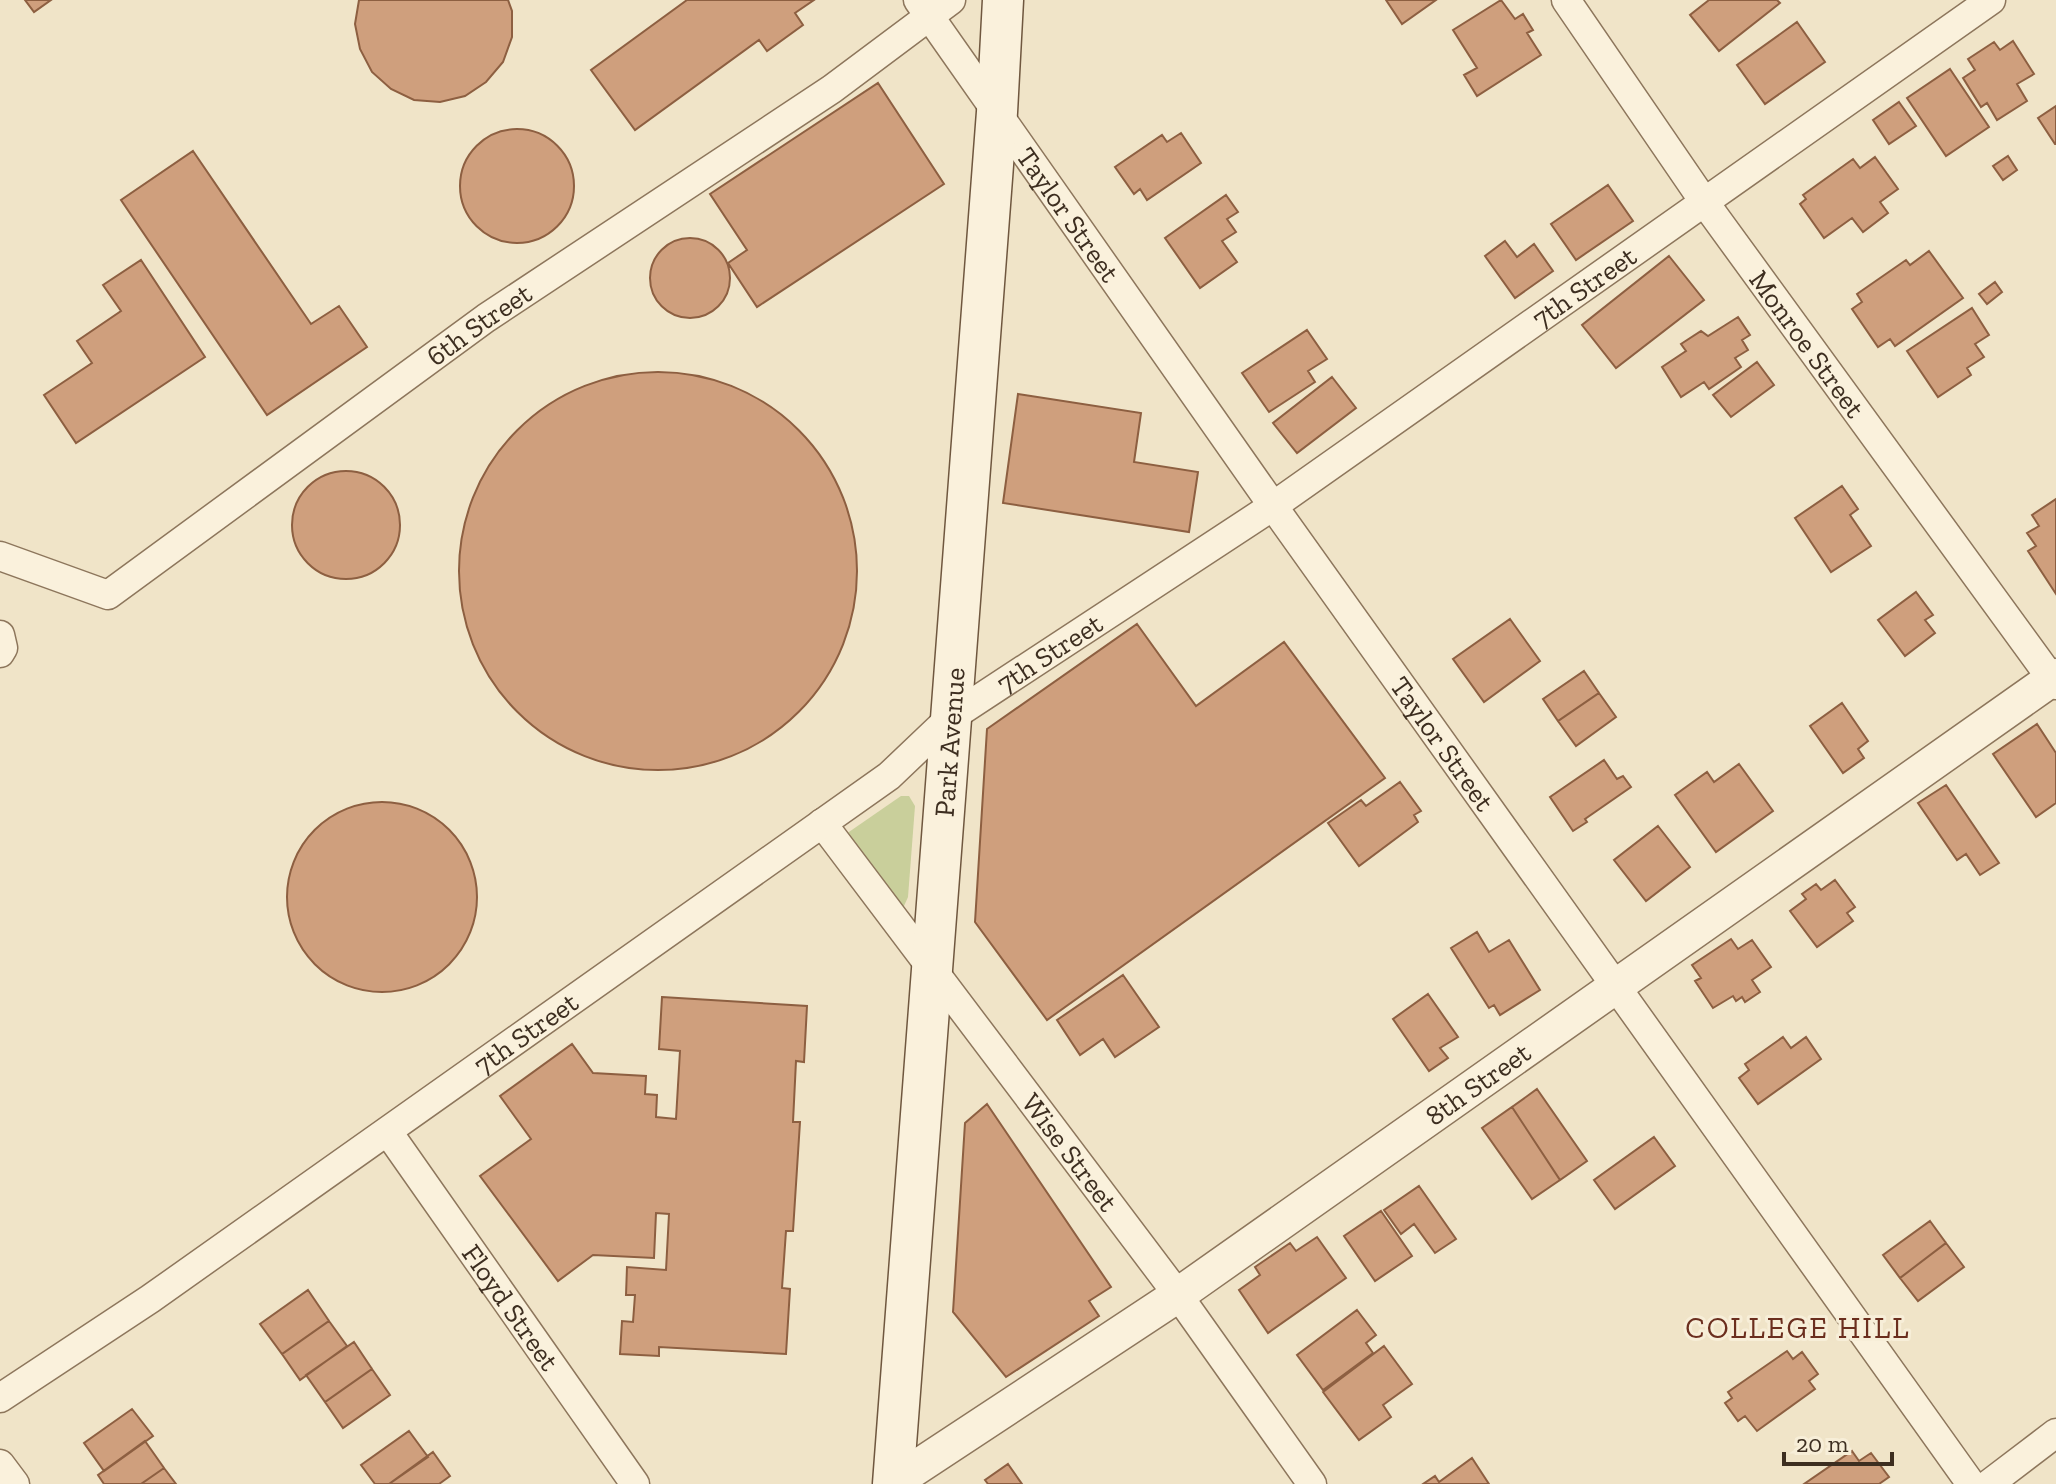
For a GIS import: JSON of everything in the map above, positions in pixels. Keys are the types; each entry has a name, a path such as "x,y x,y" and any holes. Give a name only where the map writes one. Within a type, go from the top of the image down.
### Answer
{"main road":[{"name":"Park Avenue","path":"893,1484 1003,0"}],"street":[{"name":"Monroe Street","path":"1566,0 1705,203 2055,680"},
{"name":"7th Street","path":"0,1398 150,1299 902,767 950,718 1273,506 1991,0"},
{"name":"Taylor Street","path":"933,6 997,112 1273,506 1971,1484"},
{"name":"6th Street","path":"0,556 108,595 486,318 819,98 933,6"},
{"path":"0,635 3,648 0,653"},
{"name":"8th Street","path":"893,1484 1178,1295 2055,680"},
{"name":"Wise Street","path":"822,823 1178,1295 1312,1484"},
{"name":"Floyd Street","path":"388,1132 635,1484"},
{"path":"1989,1484 2056,1433"},
{"path":"0,1464 15,1484"}],"green space":[{"path":"901,796 909,796 915,806 908,897 904,906 900,906 846,834"}],"building":[{"path":"25,0 51,0 34,12"},
{"path":"359,0 508,0 512,11 512,37 503,62 486,82 465,96 440,102 414,100 391,89 372,72 360,49 355,24"},
{"path":"687,0 814,0 795,13 803,25 767,51 759,40 635,130 591,70"},
{"path":"1386,0 1436,0 1402,24"},
{"path":"1501,0 1515,19 1523,14 1533,30 1527,33 1541,55 1477,96 1464,75 1477,68 1453,30"},
{"path":"1709,0 1777,0 1780,3 1719,51 1690,15"},
{"path":"1797,22 1825,62 1765,104 1737,65"},
{"path":"2013,41 2034,74 2017,84 2027,101 1997,120 1987,103 1981,107 1963,78 1975,70 1968,59 1994,42 2000,50"},
{"path":"1950,69 1989,127 1946,156 1907,98"},
{"path":"878,83 944,184 757,307 728,263 747,250 710,194"},
{"path":"1899,102 1916,126 1889,144 1873,120"},
{"path":"2056,106 2056,144 2055,144 2038,118"},
{"path":"517,129 539,134 557,146 569,164 574,186 569,208 557,226 539,238 517,243 495,238 477,226 465,208 460,186 465,164 477,146 495,134"},
{"path":"1181,133 1201,163 1147,200 1140,189 1134,194 1115,167 1162,135 1167,142"},
{"path":"193,151 311,324 339,306 367,347 267,415 121,200"},
{"path":"2008,156 2017,170 2003,180 1993,166"},
{"path":"1875,157 1898,189 1880,202 1888,213 1863,232 1852,218 1824,238 1800,204 1806,199 1803,195 1853,159 1860,168"},
{"path":"1608,185 1633,221 1576,260 1551,224"},
{"path":"1226,195 1238,212 1227,219 1236,232 1222,241 1237,262 1200,288 1165,238"},
{"path":"690,238 705,241 718,250 727,263 730,278 727,293 718,306 705,315 690,318 675,315 662,306 653,293 650,278 653,263 662,250 675,241"},
{"path":"1505,241 1517,257 1534,244 1553,271 1515,298 1485,256"},
{"path":"1929,251 1963,298 1895,346 1890,339 1878,347 1852,309 1862,302 1857,294 1906,260 1910,265"},
{"path":"1669,256 1704,300 1616,368 1582,325"},
{"path":"141,260 205,357 76,443 44,395 92,363 77,341 121,311 103,285"},
{"path":"1995,282 2002,292 1987,304 1979,294"},
{"path":"1972,308 1989,335 1975,344 1984,357 1967,368 1971,375 1938,397 1907,351"},
{"path":"1738,317 1750,335 1742,340 1748,350 1735,358 1741,367 1709,389 1704,382 1681,397 1662,367 1686,351 1681,344 1701,331 1708,336"},
{"path":"1307,330 1327,359 1308,371 1315,382 1269,412 1242,373"},
{"path":"1757,362 1774,385 1731,417 1713,395"},
{"path":"658,372 697,376 734,387 784,417 812,445 842,495 853,532 857,571 853,610 842,647 812,697 784,725 734,755 697,766 658,770 619,766 582,755 532,725 504,697 474,647 463,610 459,571 463,532 474,495 504,445 532,417 582,387 619,376"},
{"path":"1332,377 1356,408 1297,453 1273,423"},
{"path":"1018,394 1141,413 1134,462 1198,472 1189,532 1003,503"},
{"path":"346,471 367,475 385,486 396,504 400,525 396,546 385,564 367,575 346,579 325,575 307,564 296,546 292,525 296,504 307,486 325,475"},
{"path":"1842,486 1858,509 1850,515 1871,546 1831,572 1795,518"},
{"path":"2056,499 2056,594 2028,551 2036,546 2027,533 2039,526 2032,515"},
{"path":"1916,592 1933,615 1925,620 1935,633 1905,656 1878,620"},
{"path":"1510,619 1540,661 1484,702 1453,659"},
{"path":"1137,624 1196,706 1284,642 1385,778 1047,1020 975,922 987,729"},
{"path":"1584,671 1599,693 1558,721 1543,699"},
{"path":"1599,693 1616,717 1576,746 1558,721"},
{"path":"1842,703 1868,741 1858,749 1864,758 1843,773 1810,726"},
{"path":"2037,724 2056,753 2056,803 2036,817 1993,754"},
{"path":"1604,760 1617,779 1623,776 1631,787 1573,831 1550,797"},
{"path":"1739,764 1773,811 1716,852 1675,795 1707,772 1714,782"},
{"path":"1400,782 1421,811 1414,815 1418,822 1359,866 1328,823 1361,800 1366,806"},
{"path":"1946,785 1999,863 1980,875 1966,854 1957,860 1918,803"},
{"path":"382,802 418,809 449,830 470,861 477,897 470,933 449,964 418,985 382,992 346,985 315,964 294,933 287,897 294,861 315,830 346,809"},
{"path":"1658,826 1690,867 1646,901 1614,860"},
{"path":"1835,880 1855,907 1847,913 1853,921 1817,947 1790,911 1806,899 1802,894 1816,884 1821,890"},
{"path":"1477,932 1489,952 1509,940 1540,990 1500,1015 1494,1005 1489,1008 1451,948"},
{"path":"1731,939 1738,949 1752,940 1771,967 1752,980 1760,992 1745,1002 1742,997 1736,1001 1733,996 1713,1008 1695,981 1701,978 1692,965"},
{"path":"1123,975 1159,1027 1115,1057 1103,1039 1080,1055 1057,1020"},
{"path":"1428,994 1458,1037 1440,1048 1448,1058 1429,1071 1393,1019"},
{"path":"662,997 807,1006 804,1062 796,1061 793,1122 800,1122 793,1231 786,1231 782,1288 790,1289 786,1354 659,1347 659,1356 620,1354 622,1321 633,1322 635,1295 626,1295 627,1267 666,1270 669,1214 656,1213 654,1258 593,1255 558,1281 480,1176 531,1139 500,1096 572,1044 593,1073 646,1076 645,1094 657,1095 656,1117 676,1119 680,1051 659,1049"},
{"path":"1783,1037 1791,1048 1806,1037 1821,1059 1758,1104 1739,1078 1749,1070 1745,1064"},
{"path":"1537,1089 1587,1161 1560,1180 1512,1107"},
{"path":"987,1104 1111,1287 1089,1301 1099,1316 1006,1377 953,1312 965,1123"},
{"path":"1512,1107 1560,1180 1532,1199 1482,1128"},
{"path":"1654,1137 1675,1166 1615,1209 1594,1180"},
{"path":"1419,1186 1456,1239 1435,1253 1414,1224 1401,1234 1384,1210"},
{"path":"1381,1211 1412,1256 1375,1281 1344,1236"},
{"path":"1930,1221 1946,1243 1900,1278 1883,1255"},
{"path":"1317,1237 1346,1278 1268,1333 1239,1290 1260,1275 1255,1267 1290,1243 1296,1251"},
{"path":"1946,1243 1964,1267 1918,1301 1900,1278"},
{"path":"308,1290 329,1321 282,1354 260,1324"},
{"path":"1357,1310 1376,1335 1366,1343 1373,1353 1323,1390 1297,1355"},
{"path":"329,1321 347,1346 300,1380 282,1354"},
{"path":"354,1342 372,1369 325,1402 306,1375"},
{"path":"1384,1346 1412,1384 1383,1405 1391,1417 1359,1440 1323,1392"},
{"path":"1787,1351 1793,1359 1802,1352 1818,1374 1809,1381 1815,1389 1757,1431 1745,1416 1738,1421 1725,1403 1732,1398 1728,1392"},
{"path":"372,1369 390,1395 343,1428 325,1402"},
{"path":"132,1409 153,1436 104,1471 84,1443"},
{"path":"409,1431 428,1457 389,1484 375,1484 361,1465"},
{"path":"145,1441 164,1468 141,1484 104,1484 98,1475"},
{"path":"1852,1451 1859,1461 1871,1453 1889,1477 1879,1484 1804,1484"},
{"path":"433,1452 450,1476 439,1484 389,1484"},
{"path":"1472,1458 1489,1484 1423,1484 1435,1476 1439,1482"},
{"path":"1008,1464 1022,1484 988,1484 985,1480"},
{"path":"164,1468 176,1484 141,1484"}],"district":[{"name":"COLLEGE HILL","path":"1798,1328"}]}
